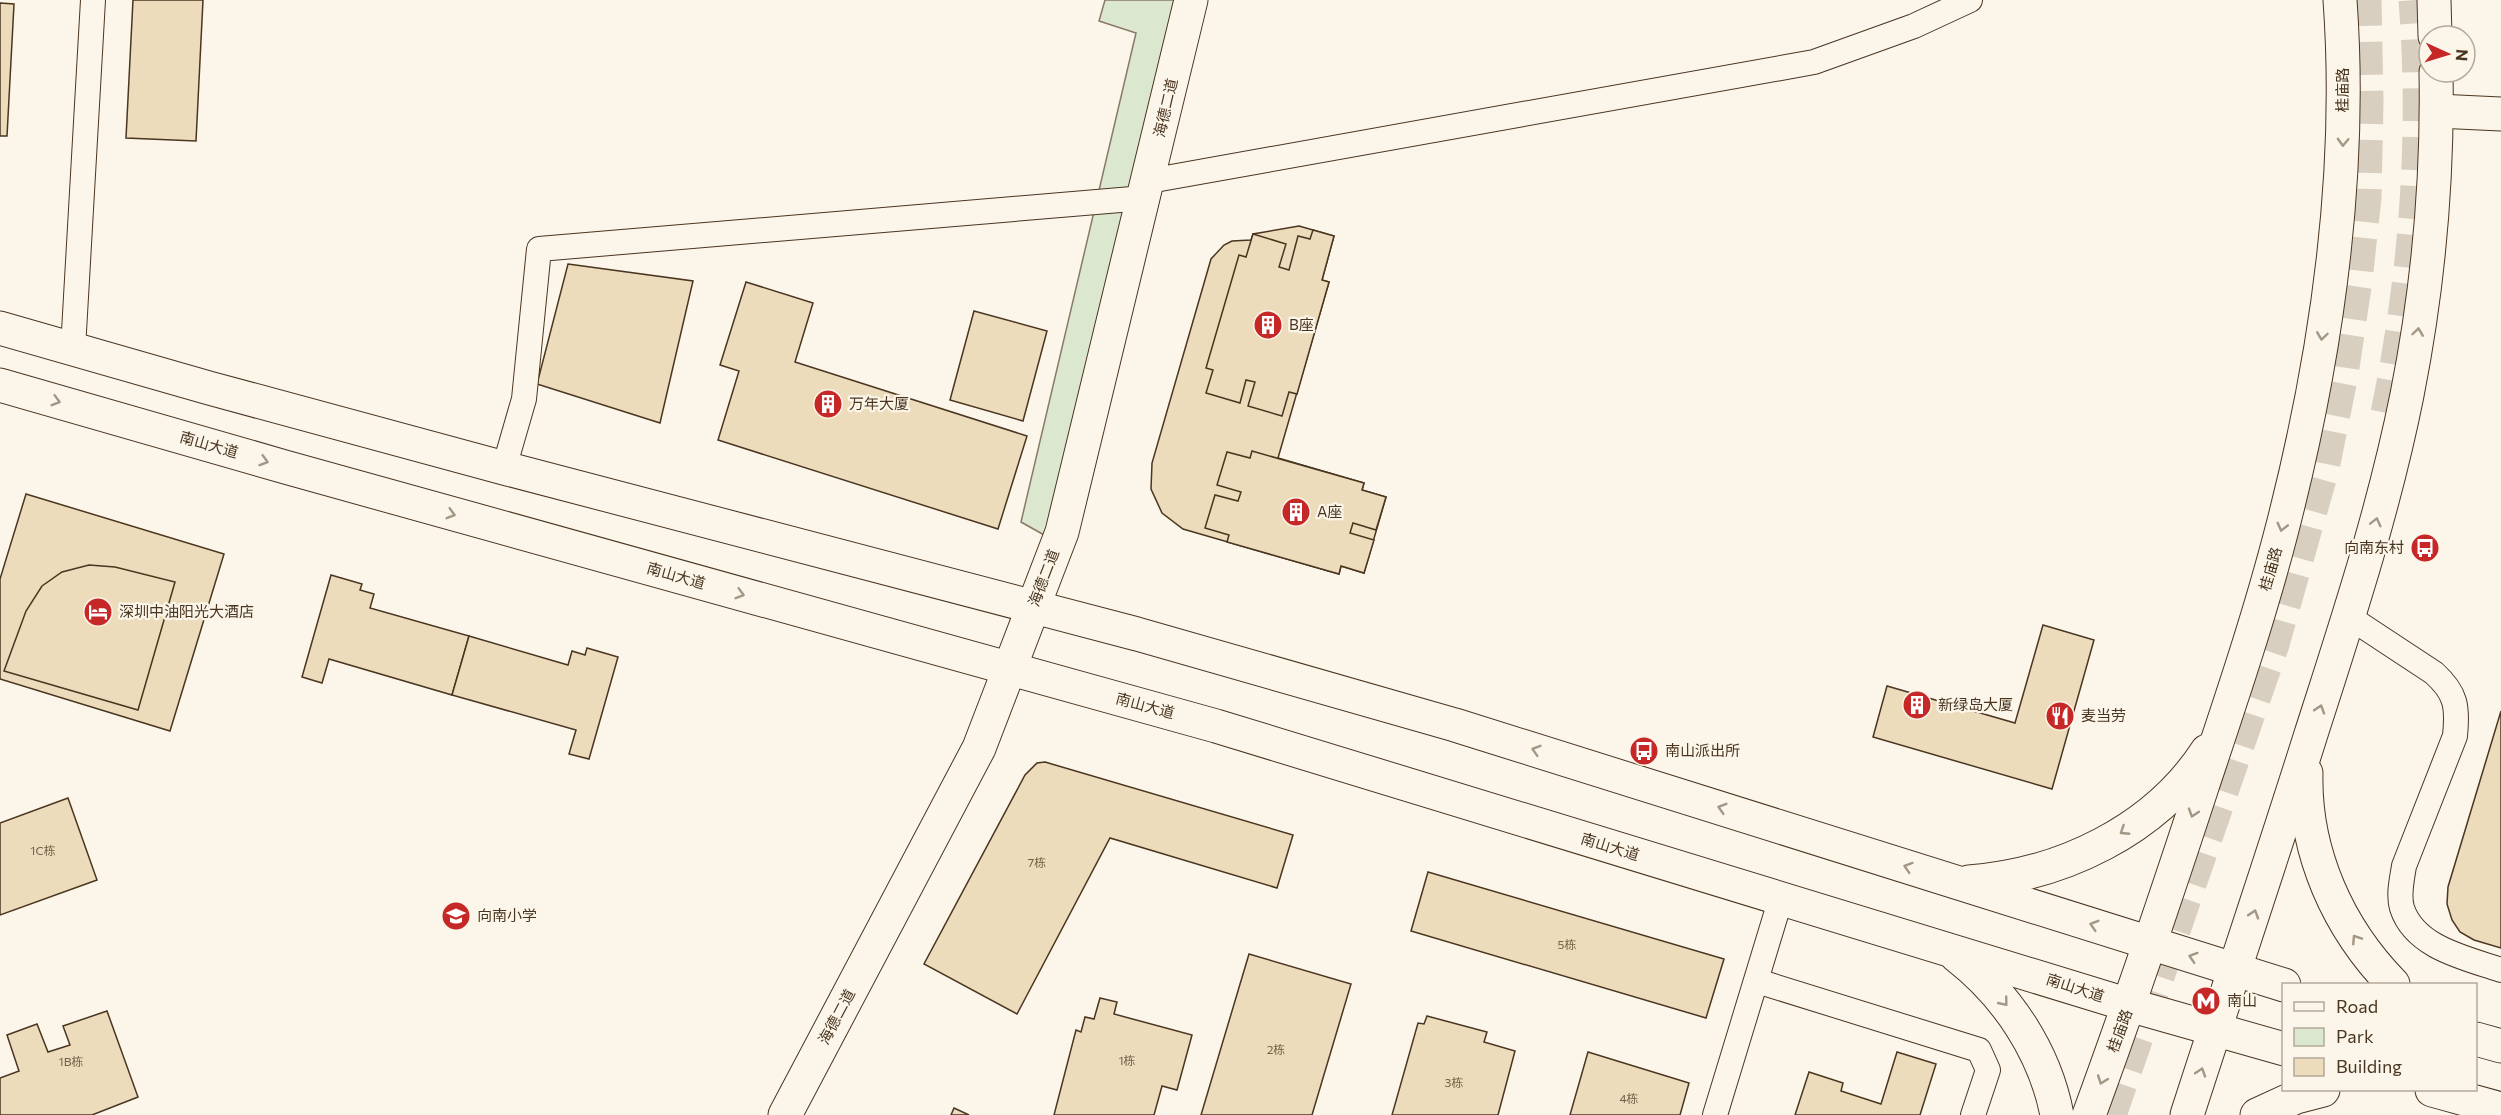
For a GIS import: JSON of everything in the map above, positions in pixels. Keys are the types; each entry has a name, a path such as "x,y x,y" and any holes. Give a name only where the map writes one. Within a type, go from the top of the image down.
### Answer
{"main road":[{"name":"海德二道","path":"785,1115 979,748 1062,532 1147,190 1191,0"},
{"name":"桂庙路","path":"2089,1115 2129,1005 2221,729 2281,533 2301,450 2320,349 2338,216 2344,105 2340,0"},
{"path":"2434,0 2435,24"},
{"path":"2187,1115 2349,617 2393,456 2417,341 2431,227 2436,84"},
{"path":"2437,111 2501,114"},
{"path":"0,328 504,468 1034,607 1455,724 2282,985"},
{"name":"南山大道","path":"0,385 285,467 1216,726 2129,1005 2282,1048"},
{"path":"1958,883 2031,873 2081,855 2109,841 2136,823 2168,796 2204,756 2221,729"},
{"path":"2307,748 2308,816 2315,850 2326,882 2340,913 2358,943 2392,983"},
{"path":"1946,948 1989,984 2023,1029 2048,1080 2057,1115"},
{"path":"2477,1040 2501,1046"},
{"path":"2257,1115 2317,1091"},
{"path":"2437,1091 2494,1110"}],"street":[{"path":"73,349 93,0"},
{"path":"504,468 524,399 539,249 1147,190 1814,62 1914,26 1970,0"},
{"path":"2349,617 2434,673 2446,684 2454,699 2457,717 2455,736 2404,866 2401,887 2402,906 2410,922 2423,937 2444,950 2501,970"},
{"path":"1715,1115 1781,898"},
{"path":"1757,981 1979,1050 1988,1070 1973,1115"}],"green space":[{"path":"1105,0 1180,0 1046,536 1021,522 1136,33 1099,21"}],"building":[{"path":"133,0 203,0 196,141 126,138"},
{"path":"0,3 14,4 7,136 0,136"},
{"path":"1299,226 1334,236 1322,280 1329,282 1278,458 1364,483 1362,490 1386,497 1364,573 1341,566 1339,574 1183,529 1162,513 1151,489 1152,463 1211,259 1224,245 1232,241 1251,240 1253,234"},
{"name":"B座","path":"1313,230 1334,236 1322,280 1329,282 1297,394 1289,392 1282,416 1248,406 1255,382 1246,380 1240,403 1206,393 1213,370 1206,368 1239,255 1246,257 1253,234 1286,244 1279,267 1289,270 1298,236 1310,239"},
{"path":"568,264 693,281 660,423 537,384"},
{"name":"万年大厦","path":"746,282 813,303 795,362 1027,436 998,529 718,440 739,371 720,365"},
{"path":"974,311 1047,331 1023,421 950,400"},
{"name":"A座","path":"1252,451 1364,483 1362,490 1386,497 1376,530 1353,523 1350,533 1374,540 1364,573 1341,566 1339,574 1227,542 1229,535 1205,528 1215,495 1238,501 1241,492 1217,485 1227,452 1250,458"},
{"path":"26,494 224,554 170,731 0,679 0,579"},
{"path":"89,565 115,567 175,582 138,710 4,671 26,611 42,586 62,572"},
{"path":"331,575 362,584 360,590 374,594 370,608 469,636 452,695 329,659 322,683 302,677"},
{"name":"新绿岛大厦","path":"2043,625 2094,640 2052,789 1873,737 1887,686 2015,723"},
{"path":"469,636 568,665 572,651 585,655 587,648 618,657 589,759 569,754 576,730 452,695"},
{"path":"2501,711 2501,948 2474,940 2460,932 2452,920 2447,904 2448,887"},
{"path":"1045,762 1293,835 1277,888 1110,838 1017,1014 924,964 1025,775 1037,763"},
{"path":"68,798 97,880 0,915 0,823"},
{"path":"1428,872 1724,959 1706,1018 1411,931"},
{"path":"1249,954 1351,984 1312,1115 1201,1115"},
{"path":"1100,998 1117,1002 1114,1014 1192,1035 1177,1090 1162,1086 1154,1115 1054,1115 1076,1030 1081,1032 1085,1017 1094,1019"},
{"path":"107,1011 138,1097 92,1115 0,1115 0,1078 19,1071 7,1035 37,1024 48,1052 70,1045 63,1026"},
{"path":"1427,1016 1487,1032 1484,1042 1515,1051 1498,1115 1392,1115 1418,1023 1424,1024"},
{"path":"1588,1052 1689,1083 1680,1115 1570,1115"},
{"path":"1897,1052 1936,1064 1920,1115 1795,1115 1809,1072 1843,1083 1841,1091 1881,1104"},
{"path":"954,1108 969,1115 951,1115"}],"tunnel":[{"path":"2110,1115 2273,644 2323,468 2342,374 2365,197 2367,102 2365,0"},
{"path":"2387,413 2405,311 2416,208 2419,103 2415,0"}],"place":[{"name":"B座","path":"1268,325"},
{"name":"万年大厦","path":"828,404"},
{"name":"A座","path":"1296,512"},
{"name":"向南东村","path":"2425,548"},
{"name":"深圳中油阳光大酒店","path":"98,612"},
{"name":"新绿岛大厦","path":"1917,705"},
{"name":"麦当劳","path":"2060,716"},
{"name":"南山派出所","path":"1644,751"},
{"name":"向南小学","path":"456,916"},
{"name":"南山","path":"2206,1001"}]}
